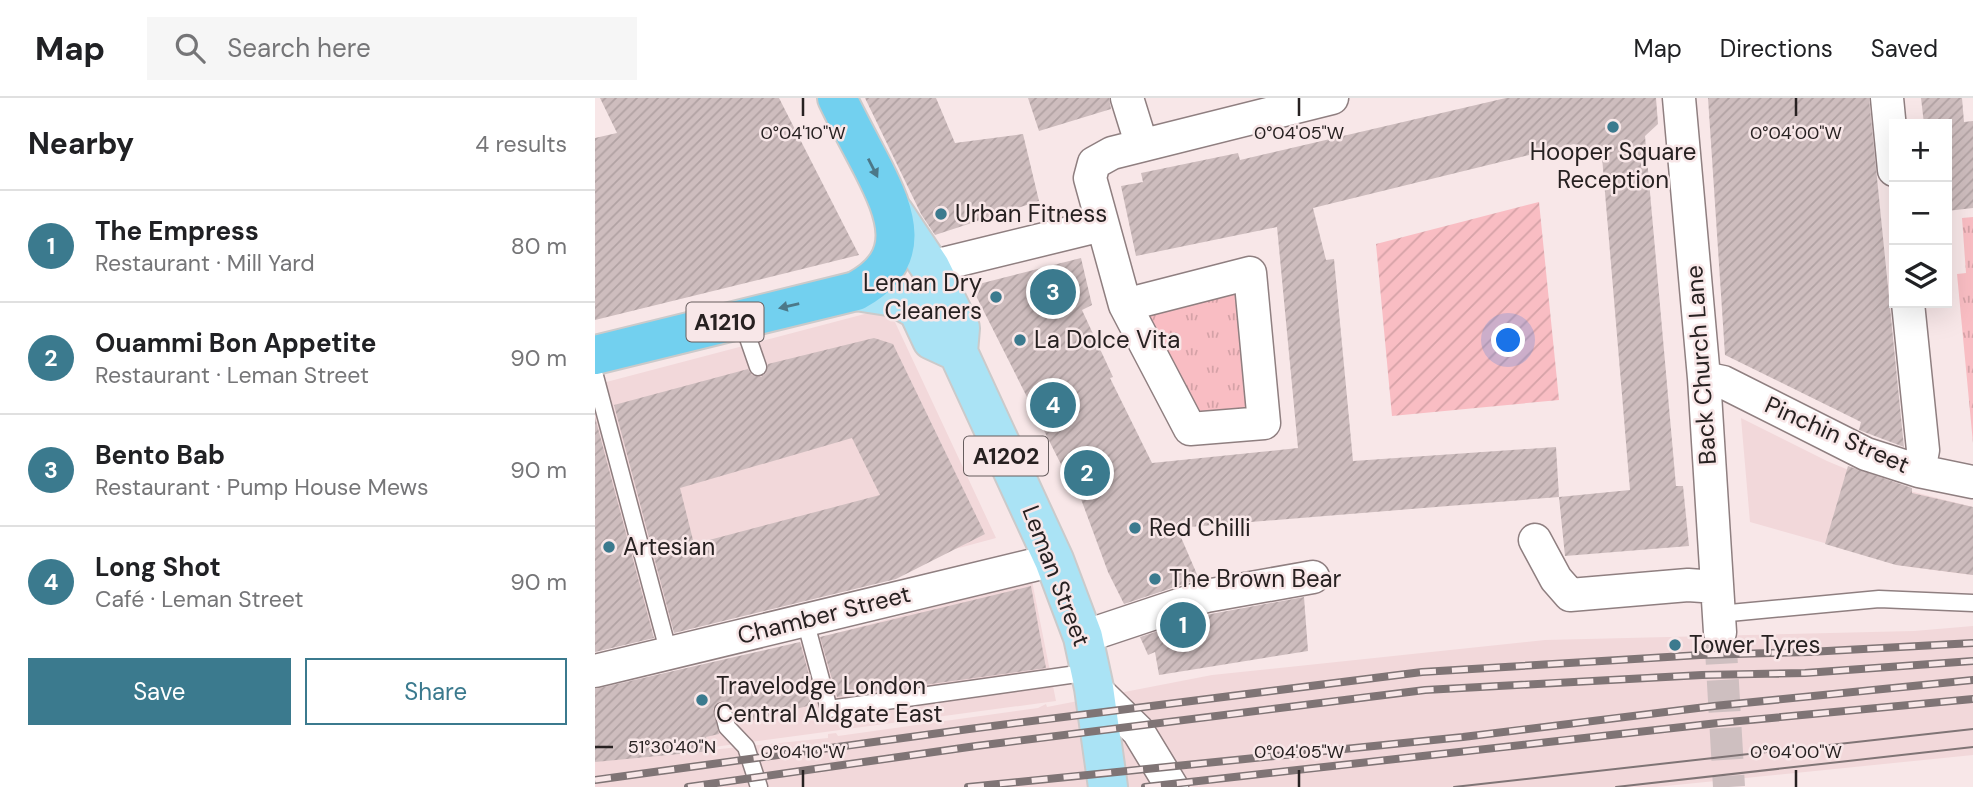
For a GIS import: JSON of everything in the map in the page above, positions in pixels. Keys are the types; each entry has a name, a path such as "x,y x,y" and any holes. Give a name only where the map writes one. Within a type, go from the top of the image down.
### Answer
{"highway":[{"name":"Leman Street","path":"837,98 894,213"},
{"name":"A1210","path":"595,355 741,317 856,291 885,271 892,256 896,236 894,213"}],"main road":[{"name":"Leman Street","path":"894,213 930,267 960,328 958,352 1054,560 1089,666 1108,787"},
{"path":"856,291 895,297 919,310 932,340 958,352"}],"street":[{"path":"1127,98 1141,144"},
{"path":"1119,315 1250,273 1263,423 1190,429 1119,315 1094,227 1090,178 1094,163 1141,144 1332,98"},
{"name":"Back Church Lane","path":"1679,98 1704,378 1719,611"},
{"path":"1887,98 1889,119"},
{"path":"930,267 1094,227"},
{"path":"1909,308 1923,450 1919,471"},
{"name":"Pinchin Street","path":"1704,378 1723,382 1866,454 1919,471 1973,482"},
{"path":"1535,540 1556,579 1570,595 1688,585 1719,611"},
{"name":"Chamber Street","path":"595,671 669,654 708,651 804,620 1054,560"},
{"path":"1089,666 1206,596 1313,577"},
{"name":"Leman Street","path":"1089,666 1138,731 1172,787"}],"lane":[{"path":"741,317 758,367"},
{"path":"595,376 669,654"},
{"path":"1719,611 1879,598 1973,603"},
{"path":"804,620 829,709 1089,666"},
{"path":"723,711 727,727 746,747 759,787"}],"shaded area":[{"path":"876,311 887,313 895,322 996,538 595,646 595,385"},
{"path":"1741,418 1827,461 1882,484 1973,507 1973,575 1910,567 1750,522"},
{"path":"1032,581 1056,701 632,758 828,738 828,734 836,733 838,736 1038,708 1046,704 1047,707 1212,675 1545,640 1914,631 1973,626 1973,755 1656,787 595,787 595,762 712,666"}],"green space":[{"path":"1539,202 1559,400 1392,416 1376,244"},
{"path":"1973,217 1973,443 1957,274 1966,273 1962,218"},
{"path":"1239,284 1252,416 1194,419 1141,307"}],"building":[{"path":"600,98 779,98 859,255 595,320 595,138 617,133"},
{"path":"865,98 936,98 955,143 1023,134 1039,201 935,235 921,214"},
{"path":"1028,98 1109,98 1111,109 1039,131"},
{"path":"1506,98 1656,98 1658,124 1645,136 1676,486 1683,486 1689,546 1565,556 1559,497 1177,528 1199,579 1124,604 1108,572 1078,491 1075,492 971,286 1081,258 1092,305 1082,310 1113,377 1110,378 1152,463 1298,448 1277,227 1136,256 1121,186 1143,182 1141,173 1238,153 1240,160","holes":["1574,144 1602,157 1630,490 1559,497 1556,447 1353,461 1334,259 1326,260 1313,208"]},
{"path":"1708,98 1869,98 1904,447 1859,430 1861,422 1725,355"},
{"path":"1921,98 1962,98 1964,122 1973,121 1973,208 1952,210 1952,119 1923,119"},
{"path":"874,338 893,344 985,534 896,579 674,633 614,405 748,369 752,375 761,377 766,373 768,364","holes":["852,438 880,495 694,544 680,488"]},
{"name":"Artesian","path":"595,417 654,638 595,652"},
{"path":"1848,466 1912,488 1912,493 1973,507 1973,575 1896,565 1825,544"},
{"path":"1031,586 1046,668 837,697 820,637"},
{"path":"1304,597 1308,651 1159,675 1155,652 1148,655 1140,637 1211,614"},
{"name":"Travelodge London Central Aldgate East","path":"800,642 816,700 810,701 811,705 739,724 731,704 720,701 713,709 719,734 706,737 711,751 595,762 595,689"}],"tunnel":[{"path":"1720,632 1729,787"}],"tram line":[{"path":"1454,787 1973,729"},
{"path":"1616,787 1973,747"}],"railway":[{"path":"595,780 969,729 1422,672 1700,655 1973,643"},
{"path":"688,787 976,746 1425,690 1702,675 1805,673 1973,661"},
{"path":"968,787 1463,737 1714,706 1973,680"},
{"path":"1145,787 1718,723 1973,699"}],"place":[{"name":"Hooper Square Reception","path":"1613,127"},
{"name":"Urban Fitness","path":"941,214"},
{"name":"Bento Bab","path":"1053,292"},
{"name":"Leman Dry Cleaners","path":"996,297"},
{"name":"La Dolce Vita","path":"1020,340"},
{"name":"Long Shot","path":"1053,405"},
{"name":"Ouammi Bon Appetite","path":"1087,473"},
{"name":"Red Chilli","path":"1135,528"},
{"name":"Artesian","path":"609,547"},
{"name":"The Brown Bear","path":"1155,579"},
{"name":"The Empress","path":"1183,625"},
{"name":"Tower Tyres","path":"1675,645"},
{"name":"Travelodge London Central Aldgate East","path":"702,700"}]}
